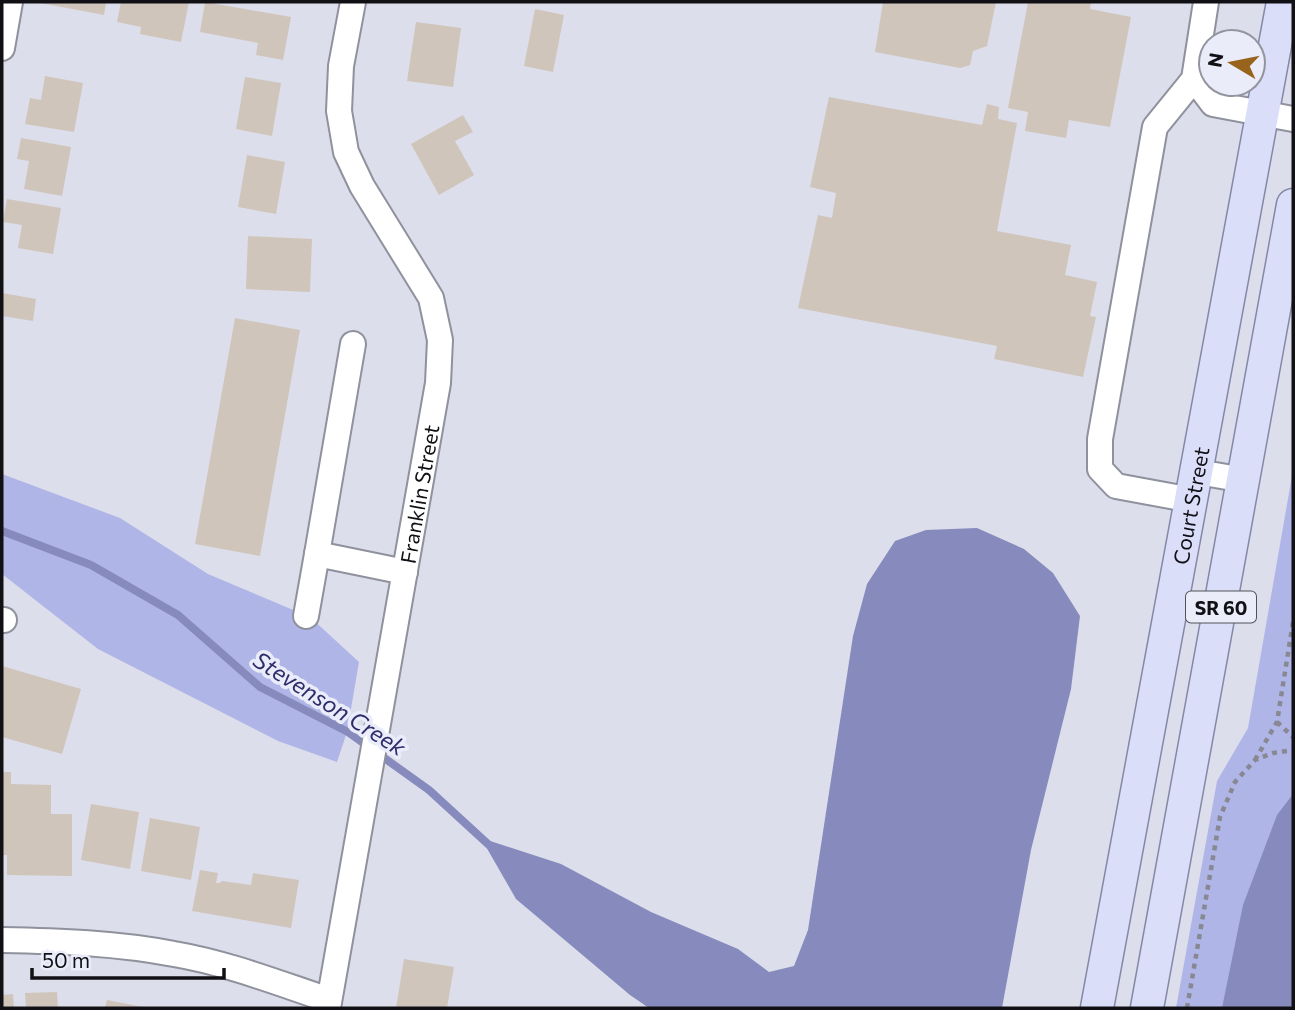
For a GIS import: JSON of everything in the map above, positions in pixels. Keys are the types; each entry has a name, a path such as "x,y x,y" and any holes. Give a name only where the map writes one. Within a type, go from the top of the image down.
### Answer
{"main road":[{"name":"Court Street","path":"1097,1008 1283,2"},
{"name":"SR 60","path":"1147,1008 1293,205"}],"street":[{"path":"2,48 10,2"},
{"name":"Franklin Street","path":"328,1004 438,383 440,340 432,298 362,187 346,152 338,111 341,66 353,2"},
{"path":"1206,2 1194,79 1155,127 1100,439 1100,469 1116,486 1195,486 1244,480"},
{"path":"1194,79 1213,104 1293,119"},
{"path":"306,616 353,344"},
{"path":"317,554 405,572"},
{"path":"2,940 76,941 175,954 259,976 328,1004"}],"path":[{"path":"1187,1008 1220,817 1235,782 1255,760 1277,722 1293,622"},
{"path":"1277,722 1293,737"},
{"path":"1255,760 1273,753 1293,750"}],"shaded area":[{"path":"1293,470 1293,1008 1176,1008 1217,781 1248,728"},
{"path":"2,474 120,518 208,574 310,617 359,662 347,732 337,762 278,741 98,649 2,574"},
{"path":"977,528 1024,549 1053,573 1080,616 1071,689 1031,850 1002,1008 649,1008 516,899 481,838 561,864 651,912 738,949 769,972 794,966 808,930 853,636 867,584 895,541 926,530"},
{"path":"1293,794 1293,1008 1222,1008 1243,905 1277,815"}],"building":[{"path":"35,2 106,2 104,15"},
{"path":"121,2 189,2 181,42 140,34 141,27 117,22"},
{"path":"205,2 291,17 283,60 256,55 258,43 200,32"},
{"path":"883,2 996,2 987,46 973,51 970,65 960,68 875,52"},
{"path":"1028,2 1091,2 1090,9 1131,17 1110,127 1069,120 1066,138 1025,131 1028,112 1008,108"},
{"path":"535,9 564,15 553,72 524,66"},
{"path":"416,22 461,28 453,87 407,81"},
{"path":"45,76 83,83 74,132 25,124 30,98 41,100"},
{"path":"245,77 281,83 272,136 236,129"},
{"path":"829,97 982,125 987,104 999,107 998,119 1017,123 997,231 1071,245 1065,275 1097,282 1090,316 1096,317 1083,377 994,359 997,346 798,308 818,215 832,218 836,193 810,187"},
{"path":"463,115 473,132 455,141 474,175 439,195 411,144"},
{"path":"21,138 71,147 62,196 24,189 29,161 17,159"},
{"path":"247,155 285,162 276,214 238,207"},
{"path":"7,199 61,208 53,254 18,248 22,225 3,222"},
{"path":"248,236 312,239 310,292 246,289"},
{"path":"2,293 36,299 33,321 2,316"},
{"path":"235,318 300,330 260,556 195,544"},
{"path":"2,666 81,689 62,754 2,737"},
{"path":"2,772 11,772 11,784 51,785 51,814 72,814 72,876 7,875 7,855 2,855"},
{"path":"91,804 139,812 130,869 81,860"},
{"path":"150,818 200,827 191,880 141,871"},
{"path":"200,870 218,873 216,883 222,881 251,885 253,873 299,880 291,928 192,911"},
{"path":"404,959 454,967 447,1008 396,1008"},
{"path":"57,992 58,1008 26,1008 25,993"},
{"path":"13,994 14,1008 2,1008 2,995"},
{"path":"107,1000 143,1007 143,1008 105,1008"}],"waterway":[{"name":"Stevenson Creek","path":"2,531 91,565 178,615 260,687 348,732 429,790 489,845"}]}
